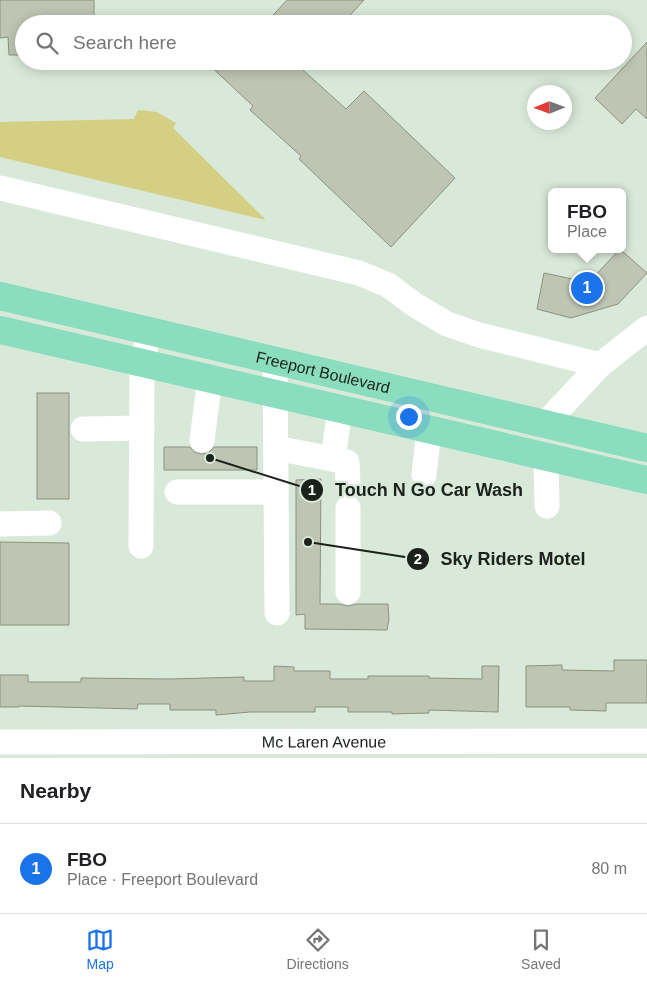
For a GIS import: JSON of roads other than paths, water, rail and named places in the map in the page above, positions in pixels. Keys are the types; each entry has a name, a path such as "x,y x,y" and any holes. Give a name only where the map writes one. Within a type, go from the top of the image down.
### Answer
{"main road":[{"name":"Freeport Boulevard","path":"0,296 647,448"},
{"name":"Freeport Boulevard","path":"0,330 647,480"}],"street":[{"path":"0,188 360,273 388,286 447,324 479,335 600,365"},
{"path":"141,546 142,363 149,331"},
{"path":"545,424 600,365 646,331"},
{"path":"275,361 277,613"},
{"path":"202,440 210,379"},
{"path":"333,459 340,409"},
{"path":"83,429 142,428"},
{"path":"424,475 430,430"},
{"path":"276,448 348,462 348,592"},
{"path":"546,457 547,506"},
{"path":"177,492 276,492"},
{"path":"0,524 49,523"},
{"name":"Mc Laren Avenue","path":"0,742 69,750 483,750 647,741"}],"place":[{"name":"FBO","path":"587,288"},
{"name":"Touch N Go Car Wash","path":"210,458"},
{"name":"Sky Riders Motel","path":"308,542"}]}
